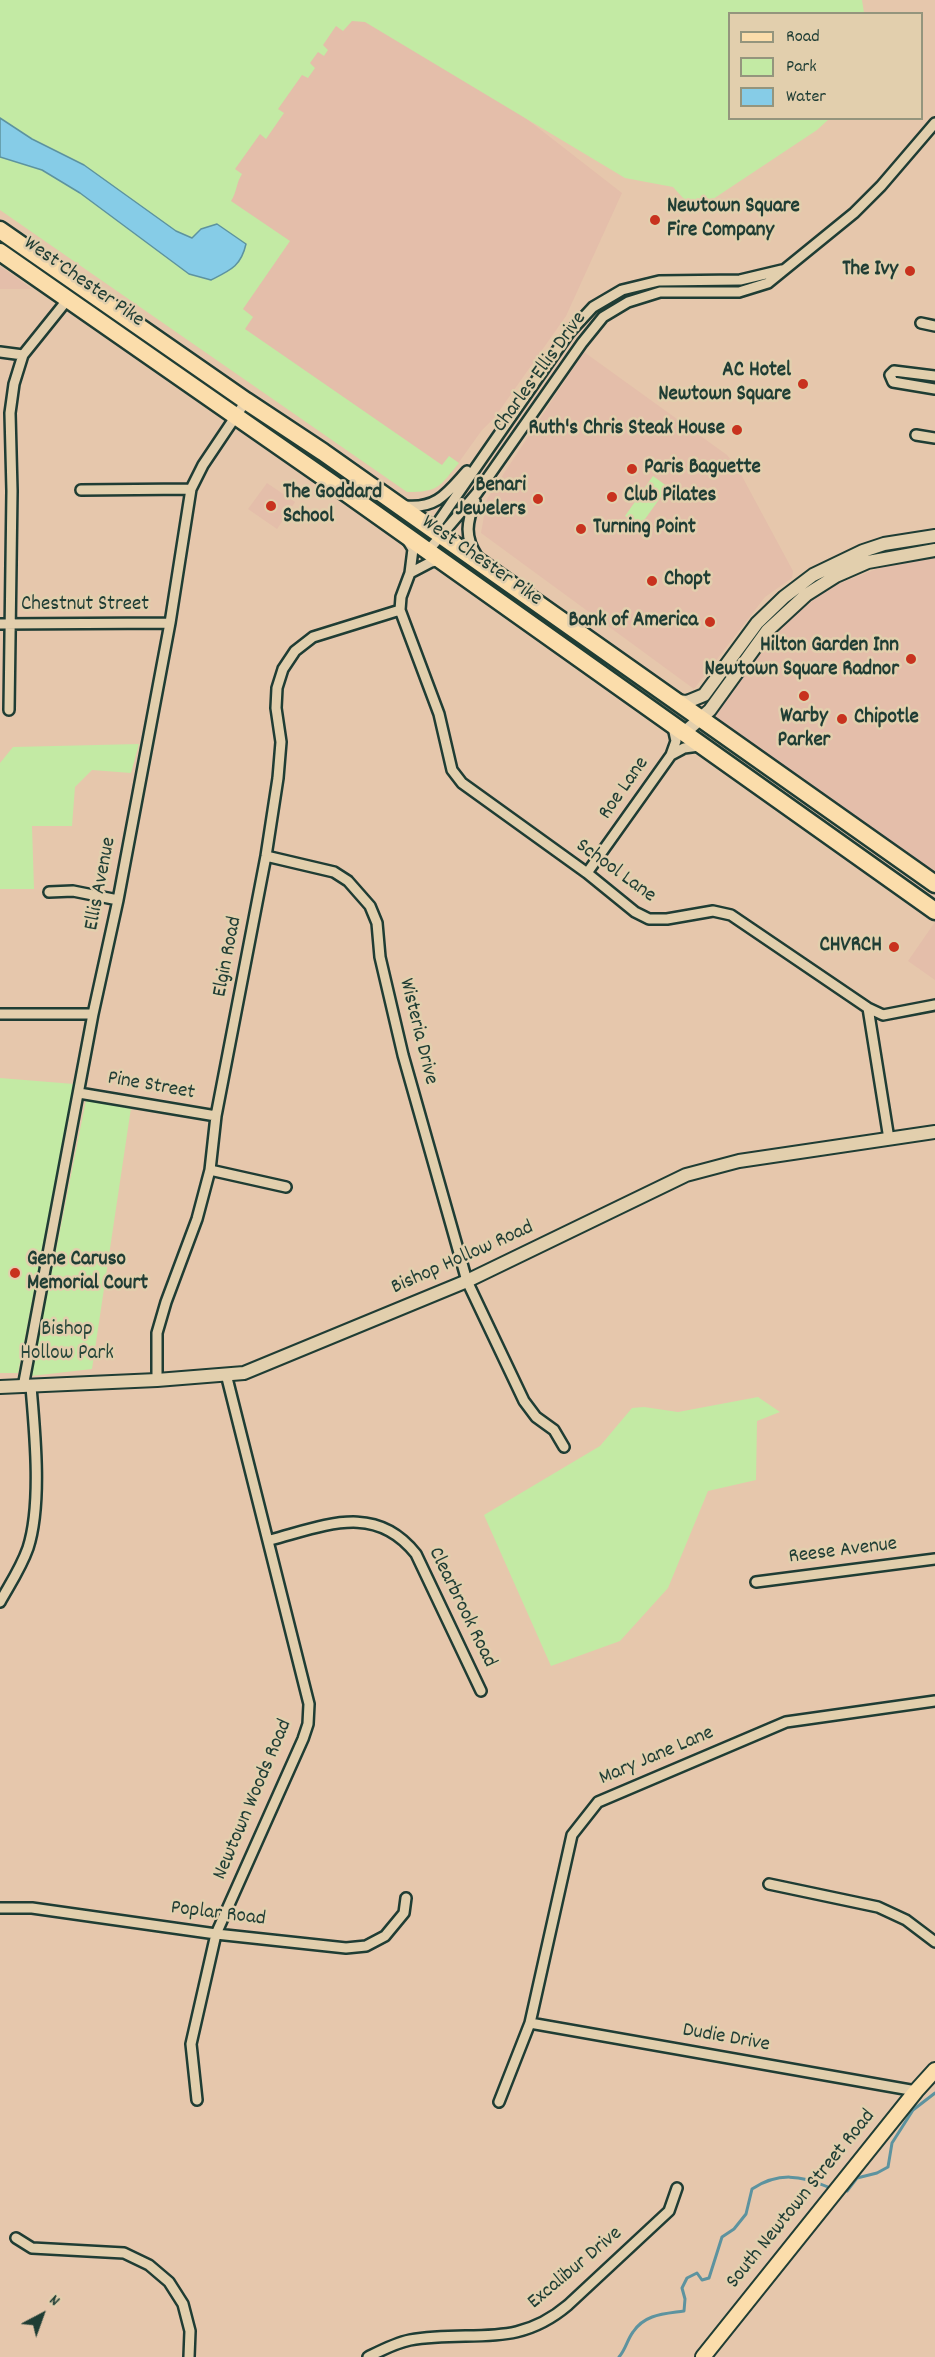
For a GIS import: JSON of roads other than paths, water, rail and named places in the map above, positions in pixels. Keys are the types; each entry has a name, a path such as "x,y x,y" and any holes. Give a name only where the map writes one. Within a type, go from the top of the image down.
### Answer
{"highway":[{"name":"West Chester Pike","path":"0,230 392,500 935,884"},
{"name":"West Chester Pike","path":"0,252 236,416 935,911"}],"main road":[{"name":"South Newtown Street Road","path":"703,2357 935,2070"}],"street":[{"name":"Charles Ellis Drive","path":"437,533 477,493 582,343 603,317 628,302 660,292 739,292 768,283 854,213 881,186 935,123"},
{"name":"Charles Ellis Drive","path":"433,556 437,533 489,447 569,333 593,307 622,290 659,281 741,280 787,268"},
{"path":"9,710 12,491 10,413 14,384 23,355 68,299"},
{"path":"921,323 935,326"},
{"path":"0,352 23,355"},
{"path":"880,374 890,375 894,371 935,376"},
{"path":"890,375 893,382 935,389"},
{"name":"Ellis Avenue","path":"0,1602 21,1565 29,1546 34,1522 36,1453 27,1387 93,1014 118,900 170,623 191,489 203,465 246,401"},
{"path":"916,435 935,438"},
{"name":"Charles Ellis Drive","path":"392,500 410,506 435,502 489,447"},
{"path":"81,490 191,489"},
{"path":"0,491 12,491"},
{"name":"Charles Ellis Drive","path":"477,493 467,524 468,537 478,558 493,571"},
{"path":"676,701 687,702 704,695 757,623 784,597 813,575 863,551 884,544 935,536"},
{"path":"400,610 404,586 410,573 413,549 407,538"},
{"path":"677,728 701,718 710,710 766,631 806,595 836,576 867,562 935,550"},
{"path":"410,573 433,556"},
{"name":"Elgin Road","path":"157,1380 157,1333 197,1219 210,1170 216,1116 266,856 278,778 280,742 276,708 277,688 283,669 295,651 313,637 400,610"},
{"name":"School Lane","path":"400,610 439,714 452,770 462,783 587,873 634,912 650,919 667,919 713,911 731,915 868,1008"},
{"name":"Chestnut Street","path":"0,624 170,623"},
{"name":"Roe Lane","path":"587,873 671,755 676,741 677,728"},
{"name":"Roe Lane","path":"671,755 684,748 702,746"},
{"name":"Wisteria Drive","path":"266,856 334,872 348,881 370,906 377,922 380,957 403,1055 467,1281 524,1401 536,1417 554,1430 564,1447"},
{"path":"49,892 73,891 118,900"},
{"path":"868,1008 883,1014 935,1005"},
{"path":"868,1008 889,1139"},
{"path":"0,1014 93,1014"},
{"name":"Pine Street","path":"79,1093 216,1116"},
{"name":"Bishop Hollow Road","path":"0,1387 157,1380 244,1372 467,1281 670,1182 706,1168 738,1161 935,1132"},
{"path":"210,1170 285,1187"},
{"name":"Newtown Woods Road","path":"197,2100 191,2044 216,1934 303,1739 308,1724 309,1704 270,1540 226,1374"},
{"name":"Clearbrook Road","path":"270,1540 339,1522 358,1521 383,1527 405,1540 416,1554 481,1691"},
{"name":"Reese Avenue","path":"756,1582 935,1559"},
{"name":"Mary Jane Lane","path":"499,2102 530,2023 572,1835 598,1802 786,1722 935,1701"},
{"path":"769,1884 878,1908 906,1920 935,1942"},
{"name":"Poplar Road","path":"0,1908 32,1908 216,1934 346,1948 366,1946 385,1936 404,1913 406,1898"},
{"name":"Dudie Drive","path":"530,2023 916,2091"},
{"name":"Excalibur Drive","path":"368,2357 388,2346 411,2340 504,2335 537,2327 568,2305 669,2211 677,2188"},
{"path":"16,2238 32,2248 124,2253 149,2265 169,2282 183,2304 190,2331 189,2357"}],"water":[{"path":"0,118 32,139 84,165 176,231 192,238 201,229 217,224 246,244 241,258 230,270 211,280 189,274 80,193 42,170 0,157"}],"waterway":[{"path":"847,2191 857,2178 877,2173 888,2167 892,2143 913,2110 935,2093"},
{"path":"619,2357 633,2332 643,2322 662,2314 684,2311 685,2299 682,2288 687,2278 697,2273 702,2280 709,2278 722,2237 734,2229 746,2214 752,2189 771,2180 790,2177 828,2187"}],"place":[{"name":"Newtown Square Fire Company","path":"655,220"},
{"name":"The Ivy","path":"910,271"},
{"name":"AC Hotel Newtown Square","path":"803,384"},
{"name":"Ruth's Chris Steak House","path":"737,430"},
{"name":"Paris Baguette","path":"632,469"},
{"name":"Club Pilates","path":"612,497"},
{"name":"Benari Jewelers","path":"538,499"},
{"name":"The Goddard School","path":"271,506"},
{"name":"Turning Point","path":"581,529"},
{"name":"Chopt","path":"652,581"},
{"name":"Bank of America","path":"710,622"},
{"name":"Hilton Garden Inn Newtown Square Radnor","path":"911,659"},
{"name":"Warby Parker","path":"804,696"},
{"name":"Chipotle","path":"842,719"},
{"name":"CHVRCH","path":"894,947"},
{"name":"Gene Caruso Memorial Court","path":"15,1273"}],"park label":[{"name":"Bishop Hollow Park","path":"67,1343"}]}
